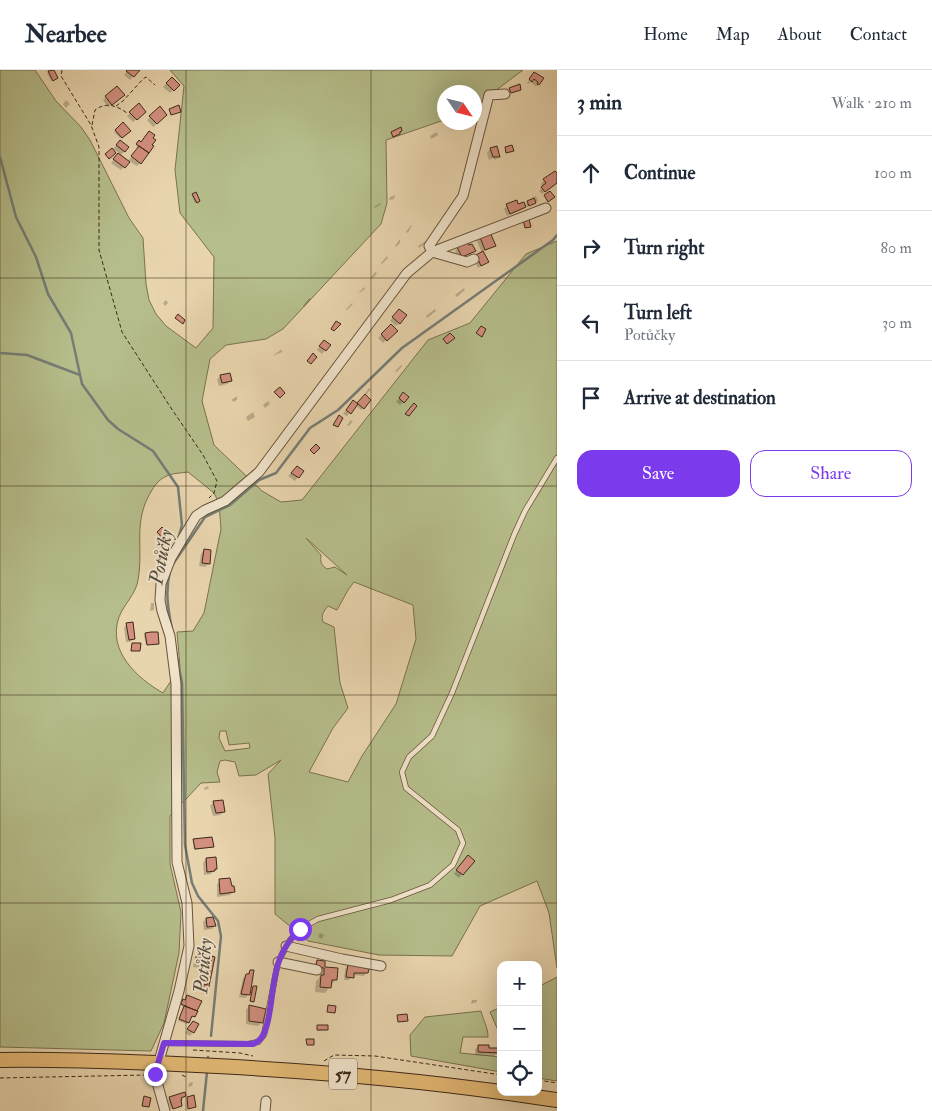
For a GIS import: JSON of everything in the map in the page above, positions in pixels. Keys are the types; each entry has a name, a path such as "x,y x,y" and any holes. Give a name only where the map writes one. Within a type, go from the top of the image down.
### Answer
{"main road":[{"name":"57","path":"0,1060 48,1060 157,1069 322,1072 497,1091"},
{"name":"57","path":"529,1096 557,1100"}],"street":[{"path":"474,259 467,262 432,252 429,246 463,196 489,95 505,94"},
{"path":"165,1111 157,1069 179,991 189,946 186,903 177,862 176,684 170,636 160,600 161,584 171,558 196,516 225,501 259,472 407,273 432,252 546,208"},
{"path":"286,946 382,966"},
{"path":"278,962 317,970"},
{"path":"265,1111 266,1101"}],"lane":[{"path":"164,1043 248,1044 258,1042 264,1035 266,1028 278,962 294,934 318,919 390,900 430,885 453,865 463,843 458,830 406,788 402,772 409,757 432,736 452,693 514,535 525,511 557,458"}],"path":[{"path":"62,70 61,76 91,125 99,147 99,250 122,332 170,408 203,455 217,481 214,494 205,502"},
{"path":"116,106 146,77 154,85"},
{"path":"91,125 95,110 104,105 116,106 126,113"},
{"path":"190,1050 240,1053 252,1056"},
{"path":"324,1061 334,1055 375,1056 497,1074"},
{"path":"0,1078 157,1069"},
{"path":"180,1075 186,1077"},
{"path":"542,1081 557,1083"}],"green space":[{"path":"0,70 35,70 56,101 81,127 90,140 129,218 143,238 146,284 149,300 156,314 166,326 196,348 213,328 214,257 180,213 175,170 184,86 170,70 523,70 482,101 482,85 437,85 437,122 386,140 387,203 381,224 283,329 266,339 226,345 210,359 202,401 214,445 262,491 281,502 302,500 428,340 470,323 526,254 557,241 557,968 549,913 537,881 480,906 452,956 379,955 308,941 275,914 275,838 268,774 281,760 256,775 239,776 235,762 220,761 217,772 220,782 201,783 170,816 170,864 181,912 179,953 164,1023 151,1051 0,1047","holes":["188,472 214,493 219,503 221,529 204,613 193,631 177,632 180,667 163,693 143,680 127,662 117,641 116,629 119,617 137,585 140,568 140,524 146,502 161,479 171,474","306,538 347,575 335,567 325,568 321,563 321,555","354,582 413,605 416,639 396,704 362,756 348,782 309,772 333,728 348,708 340,683 334,627 323,622 322,617 328,606 337,610","220,731 226,731 229,745 249,743 250,748 225,751 219,738"]},
{"path":"557,977 557,1081 542,1079 542,985"},
{"path":"497,1009 497,1028 490,1012"},
{"path":"481,1011 488,1037 463,1037 460,1053 497,1057 497,1071 411,1056 410,1035 425,1017"}],"building":[{"path":"54,70 58,78 53,81 48,71"},
{"path":"127,70 140,70 134,77"},
{"path":"534,72 544,78 539,85 534,79 532,82 529,79"},
{"path":"172,77 180,85 174,91 166,83"},
{"path":"520,84 521,90 511,93 509,88"},
{"path":"117,86 125,95 112,105 105,96"},
{"path":"139,103 146,112 137,120 129,112"},
{"path":"179,105 181,112 171,115 169,109"},
{"path":"160,106 167,115 157,124 149,116"},
{"path":"123,122 131,131 122,138 115,130"},
{"path":"401,127 402,131 400,134 393,137 391,132"},
{"path":"149,131 155,135 153,138 156,140 149,153 136,144 139,140 141,142"},
{"path":"120,140 129,147 125,152 116,145"},
{"path":"512,145 514,151 506,153 505,147"},
{"path":"139,146 149,153 141,164 131,156"},
{"path":"497,146 500,157 493,157 490,148"},
{"path":"112,148 116,153 109,159 105,154"},
{"path":"118,153 130,162 125,168 113,159"},
{"path":"555,171 557,173 557,183 545,192 541,187 546,183 543,179"},
{"path":"550,191 555,197 548,202 544,195"},
{"path":"196,192 200,201 197,203 192,194"},
{"path":"534,198 536,203 529,206 527,201"},
{"path":"517,200 518,204 524,202 526,207 510,214 506,204"},
{"path":"529,219 531,227 525,228 523,220"},
{"path":"489,230 496,246 485,250 479,235"},
{"path":"468,242 469,245 472,244 476,251 462,257 457,247"},
{"path":"483,251 489,262 481,266 476,255"},
{"path":"399,309 407,315 400,324 392,317"},
{"path":"178,314 185,320 183,324 175,318"},
{"path":"336,321 341,324 334,331 331,329"},
{"path":"391,324 398,331 387,341 381,334"},
{"path":"481,326 486,329 482,337 476,333"},
{"path":"450,333 455,338 447,344 443,339"},
{"path":"324,340 331,345 326,351 319,346"},
{"path":"313,353 317,357 311,364 307,361"},
{"path":"230,373 232,381 222,383 220,375"},
{"path":"280,387 285,393 280,398 274,392"},
{"path":"403,392 409,397 404,403 399,398"},
{"path":"365,394 371,400 364,409 357,403"},
{"path":"353,400 358,404 351,414 346,410"},
{"path":"414,403 417,406 409,416 405,414"},
{"path":"339,415 343,418 338,427 333,425"},
{"path":"316,444 320,448 314,454 310,450"},
{"path":"297,466 304,471 299,478 291,473"},
{"path":"162,527 168,534 163,539 157,532"},
{"path":"204,549 211,550 210,564 202,563"},
{"path":"133,622 135,639 129,640 126,623"},
{"path":"158,632 159,644 147,645 145,633"},
{"path":"132,643 141,643 140,651 131,651"},
{"path":"223,800 225,812 216,813 213,801"},
{"path":"212,837 214,847 195,849 193,839"},
{"path":"468,855 475,861 463,875 456,870"},
{"path":"216,857 217,869 207,872 206,858"},
{"path":"230,878 235,892 220,894 219,879"},
{"path":"213,917 216,926 207,927 206,918"},
{"path":"197,952 206,954 204,966 195,964"},
{"path":"212,956 215,957 208,991 203,990 204,984 207,985"},
{"path":"317,960 325,961 325,967 338,968 337,980 332,980 331,988 320,987 324,968 316,967"},
{"path":"348,964 369,969 368,973 354,973 354,978 346,977"},
{"path":"250,970 254,970 250,995 241,994 246,974 249,974"},
{"path":"253,986 257,986 254,1002 250,1001"},
{"path":"187,995 202,1001 197,1011 181,1004"},
{"path":"249,1005 266,1009 263,1023 249,1021"},
{"path":"328,1005 336,1006 335,1013 327,1012"},
{"path":"184,1006 198,1011 195,1017 192,1016 189,1023 179,1019"},
{"path":"407,1014 408,1021 398,1022 397,1015"},
{"path":"193,1021 199,1024 194,1033 187,1029"},
{"path":"317,1025 328,1025 328,1030 317,1030"},
{"path":"306,1039 314,1039 314,1045 307,1045"},
{"path":"478,1045 489,1045 489,1048 497,1048 497,1053 478,1052"},
{"path":"185,1092 186,1096 181,1098 182,1106 173,1109 169,1097"},
{"path":"194,1095 196,1107 188,1109 187,1097"},
{"path":"144,1096 151,1098 149,1107 142,1106"}],"waterway":[{"name":"Potůčky","path":"0,157 16,217 36,257 48,294 71,333 82,384 108,420 118,429 153,451 178,487 182,525 179,536"},
{"path":"171,567 205,517 230,505 259,480 276,473 310,428 338,410 402,348 553,240 557,235"},
{"path":"0,353 27,355 80,375"},
{"name":"Potůčky","path":"170,571 167,593 172,629"},
{"name":"Potůčky","path":"176,652 182,683 185,845 192,883 198,896 218,921 221,936 211,1036"},
{"name":"Potůčky","path":"203,1111 207,1072"}],"route":[{"path":"155,1074 164,1043 253,1044 261,1039 266,1028 278,962 294,934 300,929"}]}
